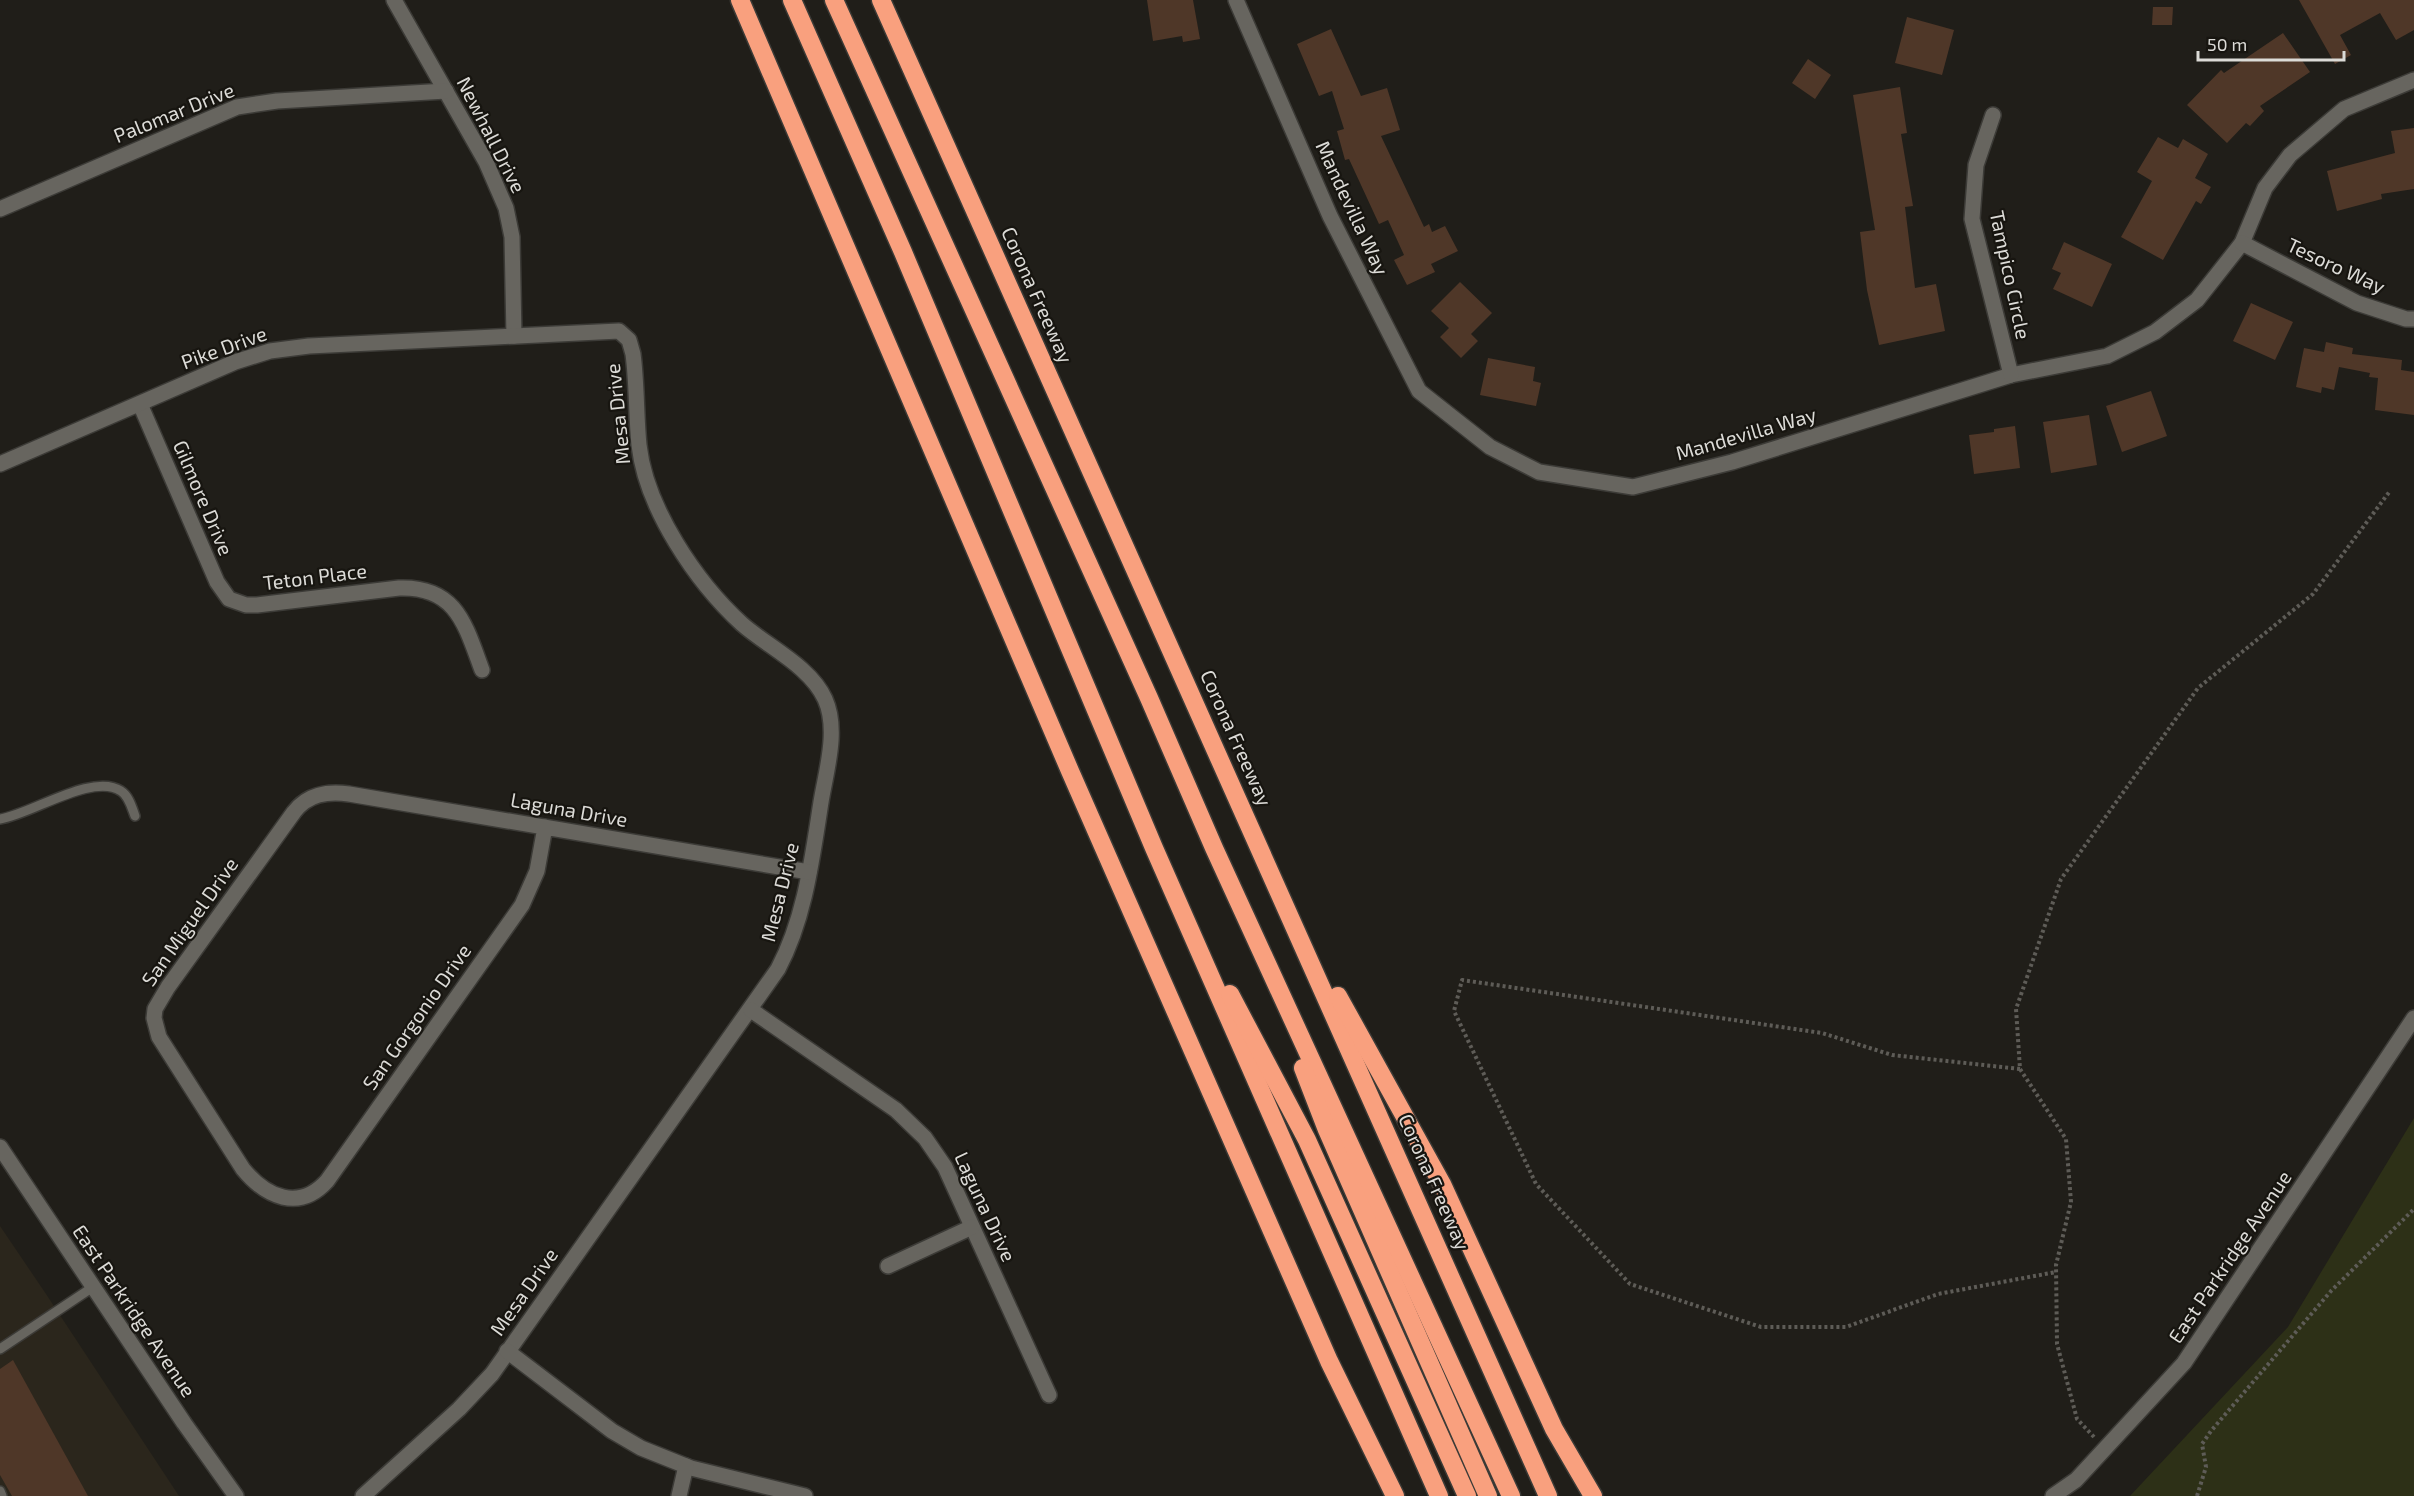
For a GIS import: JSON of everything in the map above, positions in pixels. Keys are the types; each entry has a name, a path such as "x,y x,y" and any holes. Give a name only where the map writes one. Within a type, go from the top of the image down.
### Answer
{"highway":[{"path":"740,0 1070,771 1329,1361 1384,1496"},
{"path":"792,0 903,252 1159,859 1439,1496"},
{"path":"834,0 1214,848 1511,1496"},
{"name":"Corona Freeway","path":"880,0 1548,1496"},
{"path":"1214,848 1328,1130 1488,1496"},
{"path":"1159,859 1307,1140 1467,1496"},
{"path":"1277,885 1442,1184 1554,1429 1593,1496"},
{"path":"1329,1361 1395,1496"}],"street":[{"name":"Newhall Drive","path":"394,0 486,162 509,218 512,237 514,336"},
{"name":"Mandevilla Way","path":"1236,0 1330,216 1419,391 1490,447 1539,472 1633,487 1732,462 2011,375 2107,356 2155,332 2197,300 2242,243 2265,188 2290,154 2343,109 2414,80"},
{"name":"Palomar Drive","path":"0,209 237,107 277,100 446,91"},
{"name":"Tampico Circle","path":"1993,115 1976,165 1972,219 2011,375"},
{"name":"Tesoro Way","path":"2242,243 2357,303 2406,319 2414,319"},
{"name":"Mesa Drive","path":"363,1496 471,1398 507,1352 778,969 799,916 809,872 831,739 828,706 820,690 808,676 760,640 732,615 708,589 672,534 649,484 639,445 634,365 629,340 623,333 615,330 514,336"},
{"name":"Pike Drive","path":"0,464 243,359 281,349 514,336"},
{"name":"Gilmore Drive","path":"140,404 210,568 223,592 237,603"},
{"name":"Teton Place","path":"237,603 257,605 399,588 422,589 432,592 450,604 465,624 482,670"},
{"name":"Laguna Drive","path":"321,794 349,794 809,872"},
{"name":"San Miguel Drive","path":"285,1198 266,1191 243,1169 165,1049 154,1027 154,1018 155,1009 168,987 294,812 306,800 321,794"},
{"name":"San Gorgonio Drive","path":"285,1198 312,1194 327,1181 522,905 538,866 545,827"},
{"name":"Laguna Drive","path":"751,1010 890,1106 933,1147 945,1167 1048,1395"},
{"name":"East Parkridge Avenue","path":"2053,1496 2076,1480 2184,1363 2414,1018"},
{"name":"East Parkridge Avenue","path":"0,1147 184,1423 236,1496"},
{"path":"888,1266 972,1227"},
{"path":"507,1352 620,1436 641,1448 686,1466 805,1496"},
{"path":"679,1496 686,1466"}],"lane":[{"path":"0,819 29,811 71,793 99,785 121,791 131,804 135,816"},
{"path":"0,1349 93,1287"},
{"path":"0,1491 3,1496"}],"path":[{"path":"2105,1448 2077,1419 2057,1344 2056,1272 2071,1202 2066,1139 2019,1069 2016,1009 2061,879 2198,688 2313,594 2390,491"},
{"path":"2019,1069 1892,1055 1822,1033 1461,980 1454,1011 1536,1184 1630,1284 1761,1328 1846,1327 1938,1294 2056,1272"},
{"path":"2197,1496 2206,1467 2202,1444 2211,1431 2331,1291 2414,1209"}],"shaded area":[{"path":"0,1226 46,1294 179,1496 0,1496"}],"green space":[{"path":"2414,1118 2414,1496 2130,1496 2288,1327"}],"building":[{"path":"1147,0 1193,0 1200,39 1183,42 1182,36 1153,41"},
{"path":"2299,0 2414,0 2414,30 2396,40 2380,13 2340,35 2351,55 2335,64"},
{"path":"2153,7 2173,7 2172,25 2152,25"},
{"path":"1907,17 1954,30 1942,75 1895,63"},
{"path":"1331,29 1361,96 1387,88 1400,130 1381,136 1424,227 1429,224 1432,232 1445,226 1458,251 1431,264 1435,272 1407,285 1394,260 1404,255 1388,220 1379,224 1349,159 1345,160 1337,131 1344,129 1332,91 1319,96 1297,44"},
{"path":"2283,33 2310,72 2260,106 2264,111 2250,126 2246,123 2227,143 2187,105 2221,70 2224,73"},
{"path":"1808,59 1831,75 1815,99 1792,83"},
{"path":"1900,87 1907,133 1901,134 1913,206 1905,207 1915,288 1936,284 1945,331 1879,345 1867,290 1860,232 1875,230 1853,95"},
{"path":"2414,128 2414,189 2381,194 2382,199 2337,211 2327,171 2395,153 2391,131"},
{"path":"2158,137 2178,148 2183,139 2208,154 2195,178 2211,187 2201,204 2196,201 2163,260 2121,237 2152,181 2137,172"},
{"path":"2064,242 2112,264 2092,307 2053,289 2061,273 2052,269"},
{"path":"1460,282 1492,313 1471,334 1478,341 1461,358 1440,337 1449,328 1431,311"},
{"path":"2251,303 2293,322 2275,360 2233,341"},
{"path":"2326,342 2353,348 2352,354 2402,360 2401,370 2414,372 2414,415 2375,410 2378,378 2369,377 2370,373 2339,367 2334,390 2322,387 2321,393 2296,387 2304,348 2324,352"},
{"path":"1488,358 1535,367 1533,381 1541,383 1536,406 1480,395"},
{"path":"2151,391 2167,436 2122,452 2106,406"},
{"path":"2089,415 2097,465 2051,473 2043,422"},
{"path":"2015,426 2020,468 1974,474 1969,435 1994,432 1994,429"},
{"path":"13,1360 88,1496 12,1496 0,1475 0,1369"}]}
